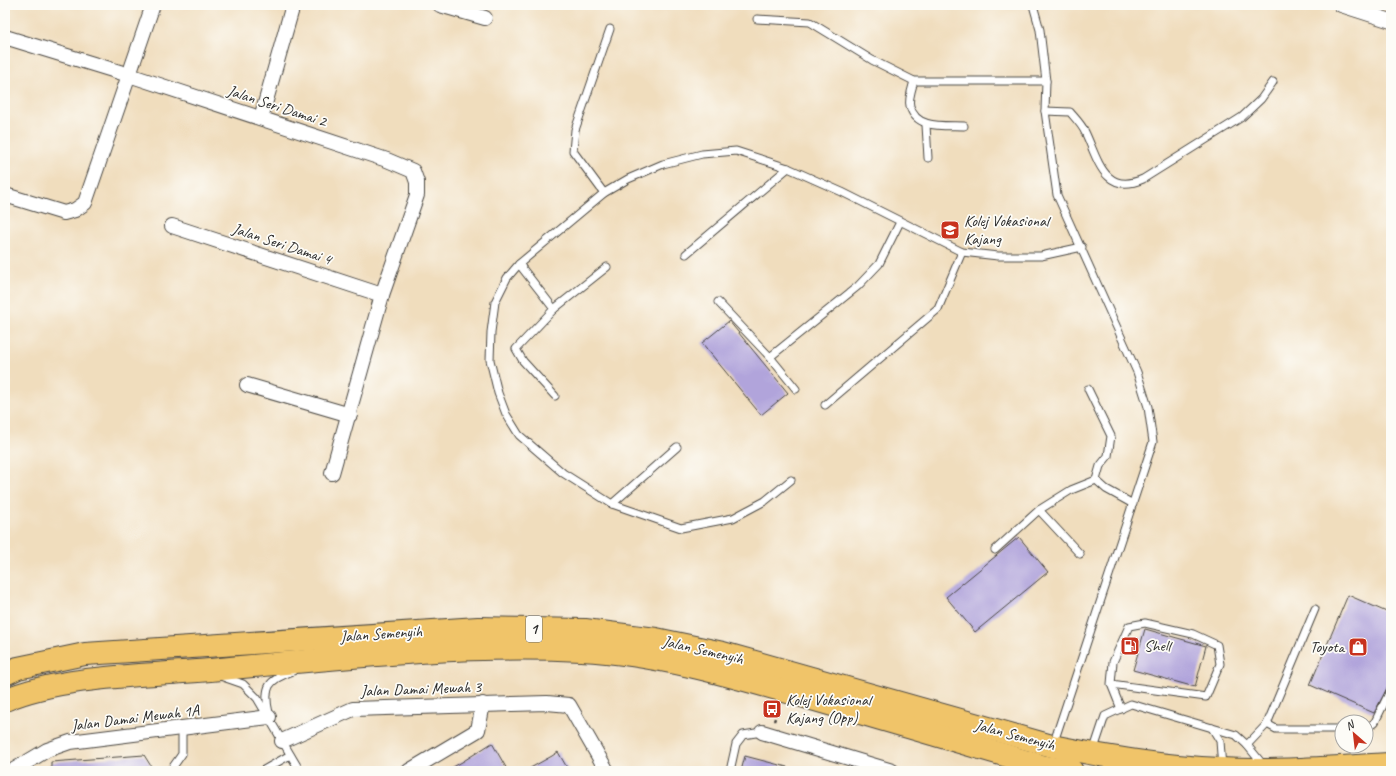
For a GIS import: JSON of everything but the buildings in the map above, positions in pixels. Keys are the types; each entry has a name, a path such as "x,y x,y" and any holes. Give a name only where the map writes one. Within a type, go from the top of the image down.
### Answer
{"main road":[{"name":"Jalan Semenyih","path":"5,674 18,668 85,654 478,628 585,630 656,639 723,652 1049,756 1072,771"},
{"name":"Jalan Semenyih","path":"5,700 24,692 77,681 185,673 351,657 479,649 583,650 653,659 720,673 1049,756 1092,754 1153,764 1222,769 1266,770 1357,768 1391,764"}],"street":[{"path":"5,195 64,213 75,210 85,203 153,5"},
{"path":"261,118 293,5"},
{"path":"440,5 485,18"},
{"path":"1341,5 1391,21"},
{"name":"Jalan Seri Damai 2","path":"5,37 261,118 387,160 413,171 418,182 417,194 382,295"},
{"name":"Jalan Seri Damai 4","path":"172,226 382,295"},
{"path":"332,473 350,415 382,295"},
{"path":"247,386 350,415"},
{"name":"Jalan Damai Mewah 3","path":"282,741 353,709 483,704 546,703 569,705 607,771"},
{"path":"409,771 478,730 483,704"},
{"name":"Jalan Damai Mewah 1A","path":"12,771 47,750 70,742 270,717"},
{"path":"762,732 892,771"}],"lane":[{"path":"1033,5 1040,30 1046,81 1045,111 1057,195 1082,247 1137,372 1148,407 1154,442 1049,756"},
{"path":"757,19 810,22 872,60 914,81 1046,81"},
{"path":"604,193 573,151 575,130 610,29"},
{"path":"914,81 909,105 916,118 926,125 964,126"},
{"path":"1045,111 1070,112 1084,130 1101,170 1118,184 1131,184 1143,179 1242,117 1261,99 1273,82"},
{"path":"926,125 928,158"},
{"path":"791,480 764,501 733,518 681,528 612,504 563,473 519,435 506,414 498,393 490,360 495,302 507,278 519,264 604,193 628,178 662,164 702,154 736,151 788,168 842,192 962,252 998,256 1041,256 1082,247"},
{"path":"686,254 788,168"},
{"path":"770,357 858,286 878,264 900,222"},
{"path":"825,405 938,309 962,252"},
{"path":"519,264 554,309"},
{"path":"555,396 523,361 516,349 554,309 607,267"},
{"path":"718,302 770,357 796,389"},
{"path":"1088,389 1111,436 1108,456 1100,466 1096,480"},
{"path":"612,504 677,447"},
{"path":"1096,480 1106,489 1133,504"},
{"path":"995,550 1039,510 1071,490 1096,480"},
{"path":"1039,510 1080,554"},
{"path":"1247,744 1267,724 1315,609"},
{"path":"1111,684 1206,697 1220,664 1217,646 1193,634 1145,623 1129,626 1113,662 1111,684 1121,709"},
{"path":"270,717 266,693 272,680 293,671 351,657"},
{"path":"185,673 216,675 243,684 257,698 270,717 300,771"},
{"path":"1374,723 1391,689"},
{"path":"1092,754 1106,716 1131,704 1236,735 1247,744 1266,770"},
{"path":"1267,724 1276,729 1334,729"},
{"path":"1212,728 1220,742 1222,769"},
{"path":"170,771 182,754 182,729"},
{"path":"730,771 736,744 744,735 762,732"},
{"path":"262,771 290,755"}],"place":[{"name":"Kolej Vokasional Kajang","path":"950,230"},
{"name":"Shell","path":"1130,646"},
{"name":"Toyota","path":"1358,647"},
{"name":"Kolej Vokasional Kajang (Opp)","path":"772,709"}]}
